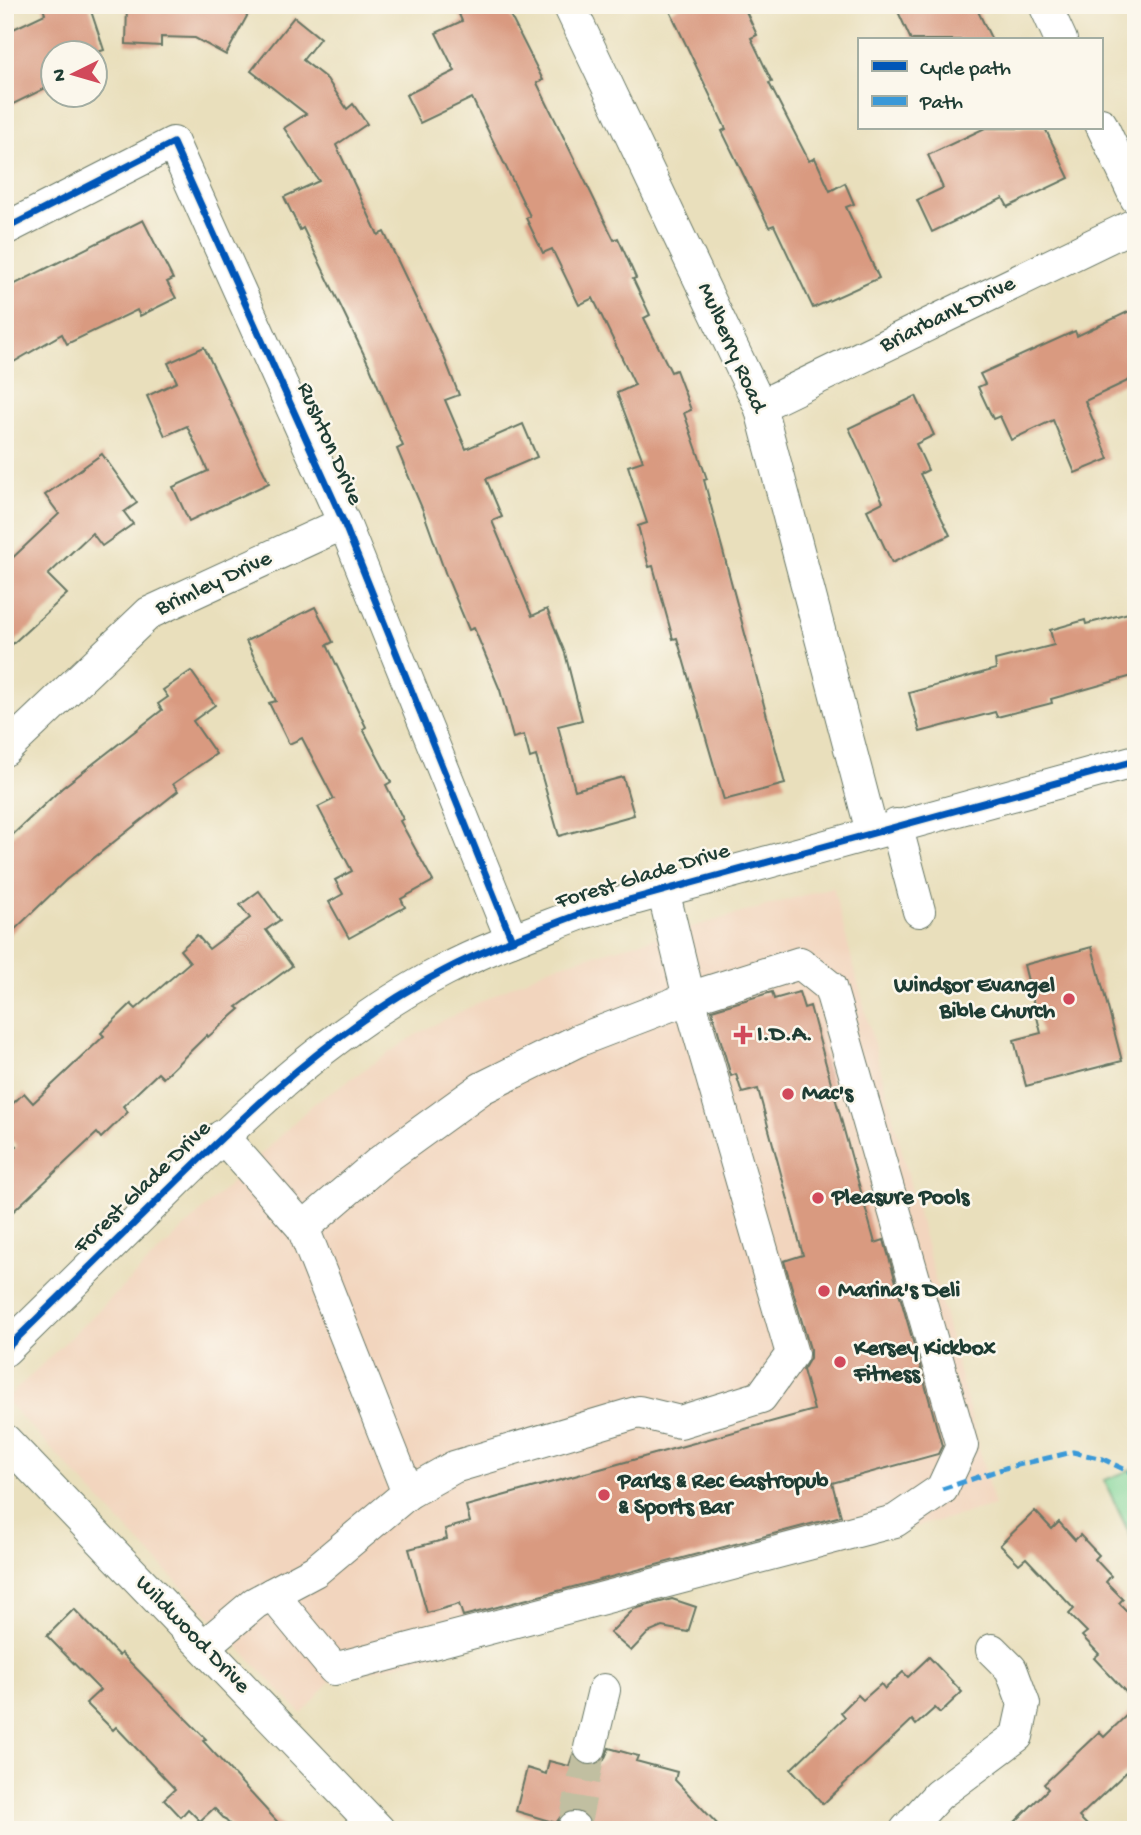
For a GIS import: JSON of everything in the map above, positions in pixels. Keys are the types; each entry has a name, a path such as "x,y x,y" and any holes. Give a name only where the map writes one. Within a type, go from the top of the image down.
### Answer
{"street":[{"name":"Mulberry Road","path":"569,5 760,406 884,829 919,911"},
{"path":"1045,5 1060,38"},
{"path":"1102,126 1136,198"},
{"name":"Rushton Drive","path":"5,229 173,143 344,523 512,940"},
{"name":"Briarbank Drive","path":"760,406 1136,224"},
{"name":"Brimley Drive","path":"5,750 149,613 344,523"},
{"name":"Forest Glade Drive","path":"5,1350 222,1136 300,1067 377,1011 444,970 582,913 1136,761"},
{"path":"204,1646 255,1603 315,1571 408,1493 454,1467 639,1412 680,1422 761,1397 792,1354 690,998 663,890"},
{"path":"272,1594 334,1669 895,1521 942,1489 962,1446 830,987 800,963 690,998 577,1041 482,1088 381,1161 303,1228"},
{"path":"222,1136 303,1228 408,1493"},
{"name":"Wildwood Drive","path":"5,1440 379,1830"},
{"path":"906,1830 939,1796 1017,1737 1024,1704 1011,1669 992,1650"},
{"path":"590,1748 604,1690"}],"shaded area":[{"path":"833,887 994,1506 330,1682 302,1714 5,1400 312,1105 420,1032 548,968"}],"green space":[{"path":"1136,1468 1136,1548 1104,1480"}],"building":[{"path":"42,5 89,5 100,38 38,38 38,92 5,108 5,33 45,14"},
{"path":"127,5 253,5 226,55 195,38 161,37 161,46 126,44"},
{"path":"455,5 505,5 543,80 537,83 614,240 618,238 636,278 633,279 650,315 644,318 671,372 676,370 691,410 684,413 707,479 704,480 785,784 724,800 677,638 673,639 653,566 649,567 638,526 647,523 628,466 643,461 617,393 635,385 593,298 579,305 552,249 543,253 526,218 530,216 472,98 420,123 406,95 455,71 436,33 462,21"},
{"path":"683,5 743,5 757,35 751,38 772,82 769,83 809,161 815,158 830,191 845,183 854,204 846,207 879,278 813,308 774,225 769,227 722,131 726,129 670,11"},
{"path":"895,5 975,5 991,38 910,38"},
{"path":"294,17 320,38 303,60 327,79 347,109 353,104 367,124 336,145 378,235 384,232 444,357 459,395 445,400 466,449 523,424 537,457 486,479 502,517 492,521 532,616 547,609 565,653 582,720 558,726 575,790 623,777 634,815 559,836 536,756 530,758 524,735 513,738 500,690 474,628 469,630 446,575 397,449 403,446 370,367 303,228 300,230 284,197 319,181 284,128 306,114 251,71"},
{"path":"981,130 1046,130 1069,178 1008,207 1003,198 932,232 917,200 943,188 928,155"},
{"path":"143,220 173,279 167,282 176,298 140,316 137,310 67,344 62,334 5,367 5,289"},
{"path":"1136,308 1136,377 1085,401 1109,459 1075,473 1053,420 1011,440 1000,416 993,419 978,387 985,384 980,374 1075,331 1077,336"},
{"path":"204,347 269,483 189,521 173,487 208,471 187,426 165,436 147,396 177,382 168,363"},
{"path":"916,396 934,435 916,444 928,470 920,474 950,535 892,563 867,510 883,502 849,428"},
{"path":"102,454 137,503 124,512 133,524 102,546 92,533 48,575 67,594 5,651 5,565 59,514 45,495"},
{"path":"315,607 333,642 327,645 366,727 363,729 391,782 386,785 403,819 400,821 433,881 401,899 405,907 349,938 329,902 343,894 335,880 352,871 318,807 334,799 302,738 289,744 269,703 276,701 246,641"},
{"path":"1136,611 1136,675 1051,699 1052,703 997,717 995,712 920,732 909,693 996,669 995,660 1054,645 1050,630 1085,620 1086,624"},
{"path":"191,671 215,705 193,721 216,754 173,784 178,791 66,880 5,939 5,842 62,788 162,710 158,704 168,697 163,690"},
{"path":"259,891 280,920 266,930 292,966 237,1007 240,1009 208,1037 207,1035 163,1078 158,1073 123,1106 128,1112 101,1138 97,1133 5,1219 5,1158 17,1146 5,1134 5,1111 24,1093 33,1103 104,1036 101,1033 131,1004 136,1009 190,962 180,950 197,935 209,949 250,918 240,905"},
{"name":"Windsor Evangel Bible Church","path":"1092,947 1122,1061 1026,1086 1014,1040 1041,1033 1024,965"},
{"path":"772,992 774,999 799,992 804,1008 810,1006 875,1243 884,1240 942,1446 938,1454 832,1483 841,1516 463,1616 459,1604 427,1613 409,1549 447,1539 445,1529 470,1522 466,1506 814,1410 803,1370 810,1358 810,1349 784,1261 803,1255 758,1089 742,1093 736,1074 731,1076 712,1010"},
{"path":"1035,1511 1052,1529 1059,1522 1075,1540 1080,1535 1099,1555 1095,1559 1111,1576 1106,1582 1123,1599 1119,1603 1136,1621 1136,1703 1094,1658 1099,1654 1082,1636 1087,1632 1069,1614 1074,1609 1026,1558 1019,1564 1000,1545"},
{"path":"672,1599 696,1607 688,1632 662,1627 648,1633 631,1651 610,1633 634,1609"},
{"path":"74,1609 206,1739 203,1741 285,1830 235,1830 214,1808 200,1821 188,1809 181,1817 164,1799 175,1789 116,1727 113,1730 86,1703 100,1690 47,1636"},
{"path":"929,1657 962,1692 940,1713 935,1708 916,1725 912,1720 823,1804 791,1769 845,1717 841,1712 858,1695 863,1700 881,1684 885,1689 903,1672 908,1677"},
{"path":"1136,1706 1136,1763 1079,1817 1092,1830 1007,1830 1048,1789 1044,1784 1099,1732 1104,1737"},
{"path":"609,1748 638,1756 636,1761 677,1772 675,1780 723,1830 592,1830 590,1818 582,1811 564,1812 556,1823 516,1811 527,1768 546,1774 549,1761 569,1766 573,1754 578,1762 585,1766 595,1766 604,1760"}],"tunnel":[{"path":"574,1828 590,1748"}],"marked path":[{"path":"942,1489 1005,1468 1073,1452 1103,1459 1136,1475"}],"cycle path":[{"path":"5,229 173,143 344,523 512,940"},
{"path":"5,1350 196,1163 296,1071 368,1016 445,970 582,913 1136,761"}],"place":[{"name":"Windsor Evangel Bible Church","path":"1069,999"},
{"name":"I.D.A.","path":"743,1035"},
{"name":"Mac's","path":"788,1094"},
{"name":"Pleasure Pools","path":"818,1198"},
{"name":"Marina's Deli","path":"824,1291"},
{"name":"Kersey Kickbox Fitness","path":"840,1362"},
{"name":"Parks & Rec Gastropub & Sports Bar","path":"604,1495"}]}
